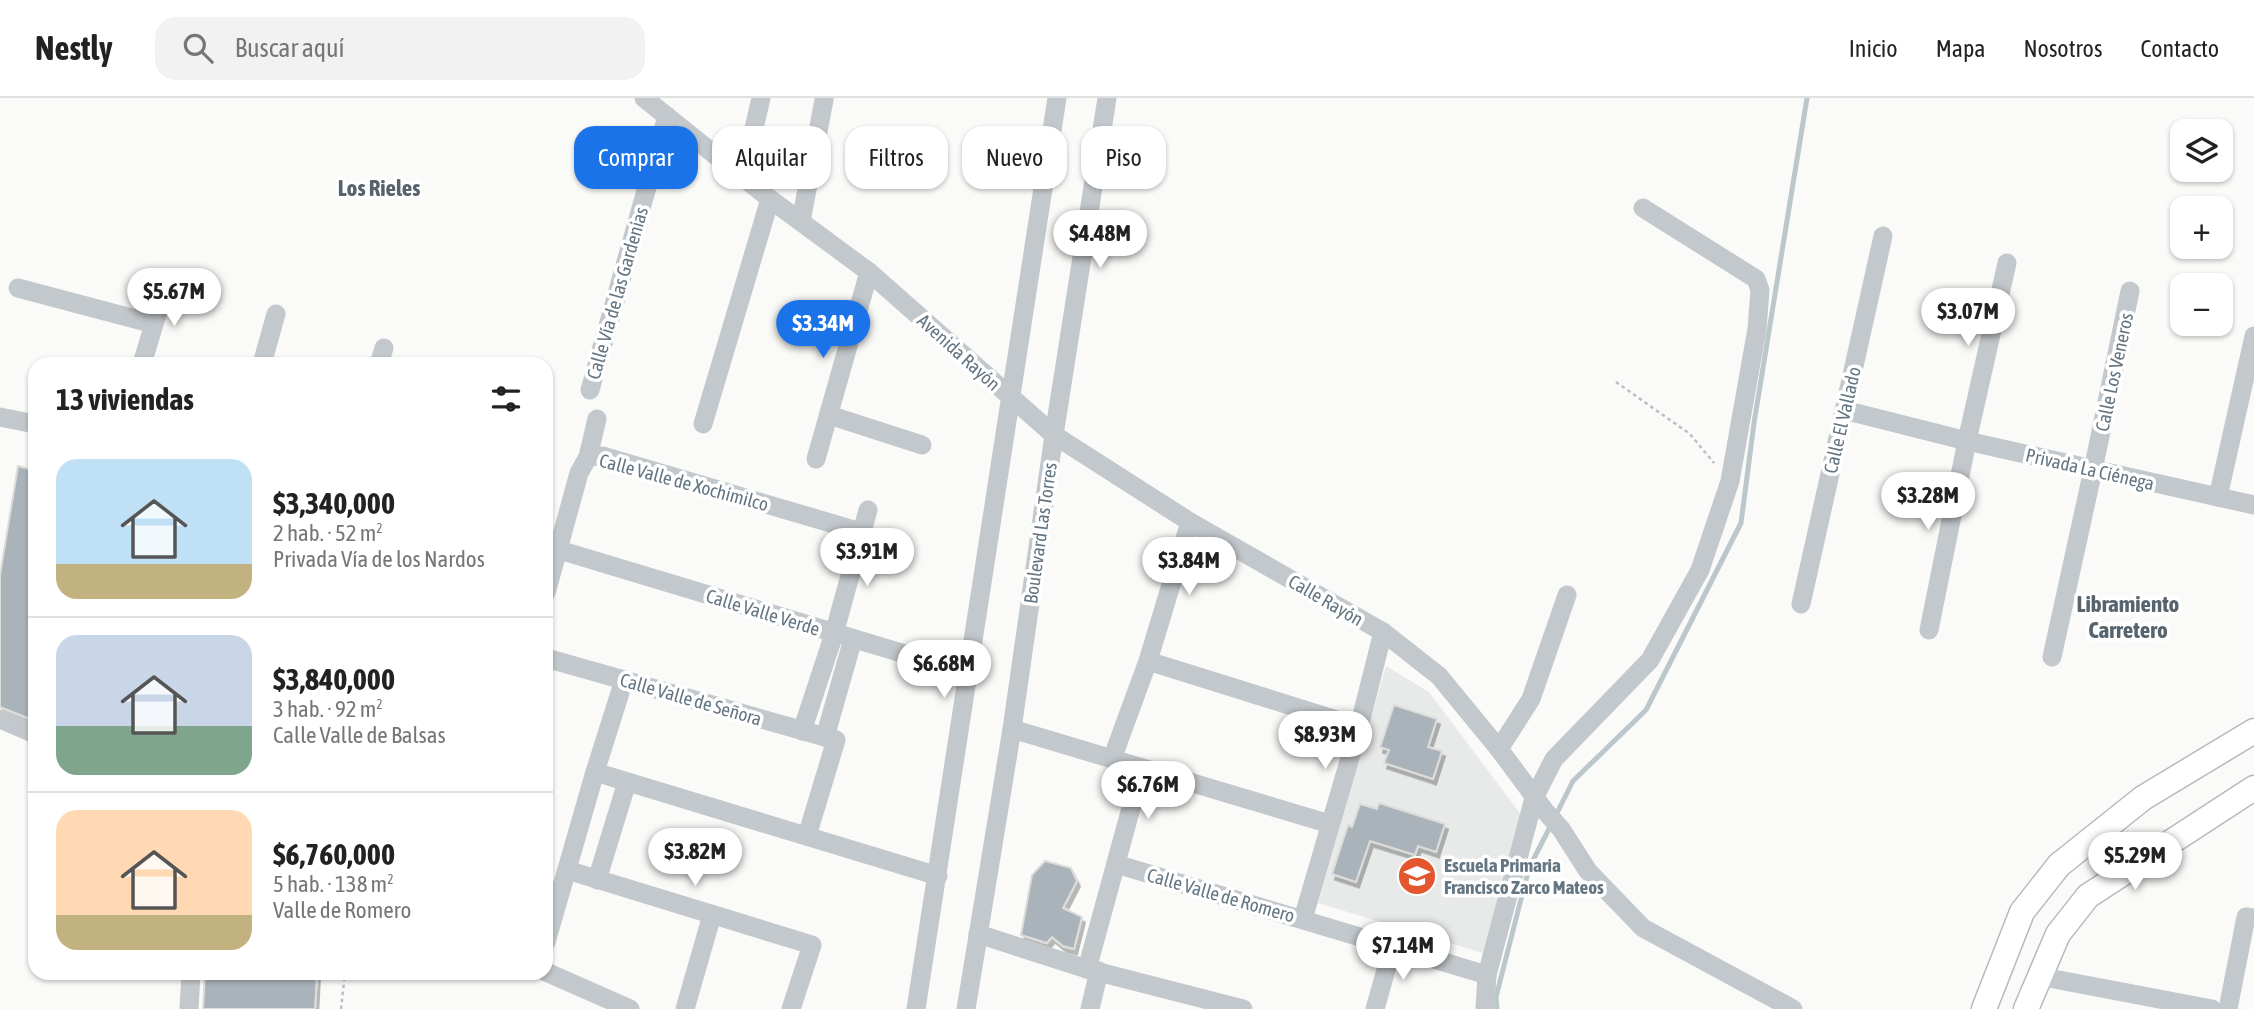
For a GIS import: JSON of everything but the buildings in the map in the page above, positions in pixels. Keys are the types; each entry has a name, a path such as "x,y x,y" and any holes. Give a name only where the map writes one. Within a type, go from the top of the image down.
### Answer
{"main road":[{"path":"1984,1009 2022,912 2060,865 2143,798 2254,731"},
{"path":"2026,1009 2058,934 2088,896 2254,788"}],"street":[{"name":"Avenida Rayón","path":"644,98 712,152"},
{"path":"755,126 761,98"},
{"path":"916,1009 1057,98"},
{"name":"Boulevard Las Torres","path":"966,1009 1012,729 1054,435 1107,98"},
{"path":"800,221 824,100"},
{"name":"Calle Vía de las Gardenias","path":"590,390 667,116"},
{"name":"Avenida Rayón","path":"758,189 869,272 1011,398"},
{"path":"703,424 770,199"},
{"path":"1485,1009 1487,975 1554,759 1650,660 1700,570 1730,481 1757,329 1760,290 1756,279 1643,208"},
{"name":"Calle El Vallado","path":"1801,604 1883,236"},
{"path":"1929,630 1967,441 2007,264"},
{"path":"816,459 869,272"},
{"path":"144,357 167,281"},
{"path":"18,288 155,324"},
{"name":"Calle Los Veneros","path":"2052,657 2130,292"},
{"path":"264,357 276,314"},
{"path":"2218,497 2254,336"},
{"name":"Calle Rayón","path":"1011,398 1054,435 1191,522 1383,632 1439,676 1499,749 1539,805 1561,829 1588,871 1643,928 1793,1009"},
{"name":"Privada La Ciénega","path":"1844,410 1967,441 2254,505"},
{"path":"829,415 922,445"},
{"path":"0,417 28,423"},
{"path":"553,545 579,473 588,457 597,419"},
{"name":"Calle Valle de Xochimilco","path":"588,457 603,456 861,532"},
{"path":"807,836 831,739 844,636 867,510"},
{"path":"1112,759 1148,662 1191,522"},
{"name":"Calle Valle Verde","path":"553,548 968,673"},
{"path":"1499,749 1531,699 1567,595"},
{"path":"1303,919 1359,727 1383,632"},
{"path":"803,731 844,636"},
{"name":"Calle Valle de Señora","path":"553,660 831,739"},
{"path":"1148,662 1359,727"},
{"path":"553,918 624,680"},
{"path":"0,719 28,731"},
{"path":"1012,729 1330,824"},
{"path":"1090,1009 1093,970 1116,863 1142,768"},
{"path":"595,772 938,876"},
{"path":"597,880 627,782"},
{"name":"Calle Valle de Romero","path":"1116,863 1487,975"},
{"path":"567,870 812,945 791,1009"},
{"path":"685,1009 712,915"},
{"path":"2228,1009 2246,917 2254,918"},
{"path":"978,934 1093,970 1243,1009"},
{"path":"1375,1009 1393,945"},
{"path":"553,975 630,1009"},
{"path":"2038,976 2212,1009"},
{"path":"189,1009 191,980"}],"path":[{"path":"1616,382 1690,434 1730,481"},
{"path":"341,1009 344,980"}],"shaded area":[{"name":"Escuela Primaria Francisco Zarco Mateos","path":"1386,666 1429,692 1525,820 1483,953 1318,903"}],"waterway":[{"path":"1555,817 1573,781 1646,710 1741,523 1754,423 1807,98"},
{"path":"1497,1009 1496,997 1529,868 1551,825"}],"place":[{"name":"Escuela Primaria Francisco Zarco Mateos","path":"1417,876"}],"district":[{"name":"Los Rieles","path":"379,188"},
{"name":"Libramiento Carretero","path":"2128,617"}]}
